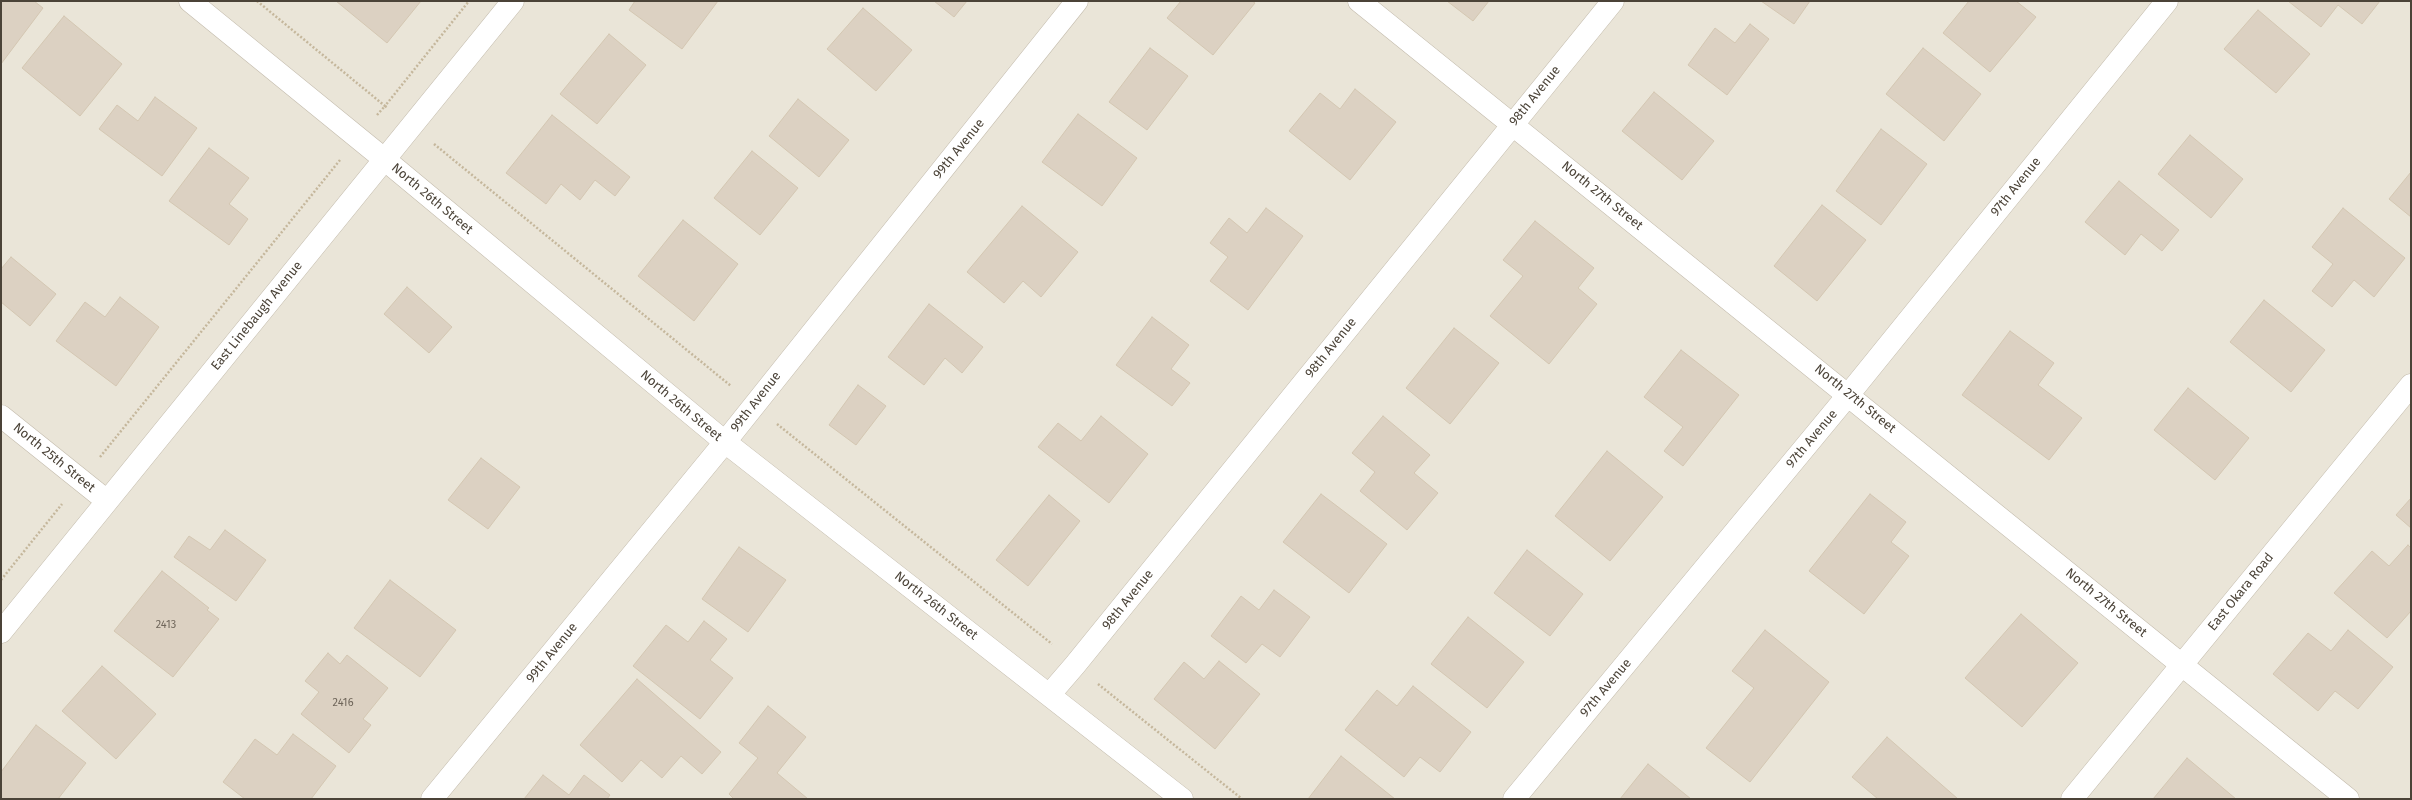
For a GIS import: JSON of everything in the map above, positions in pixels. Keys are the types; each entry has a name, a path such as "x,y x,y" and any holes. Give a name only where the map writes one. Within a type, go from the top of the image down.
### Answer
{"street":[{"name":"North 26th Street","path":"190,1 384,159 725,442 1050,694 1182,799"},
{"name":"East Linebaugh Avenue","path":"1,632 513,1"},
{"name":"99th Avenue","path":"432,799 725,442 1077,1"},
{"name":"North 27th Street","path":"1359,1 1849,394 2348,799"},
{"name":"98th Avenue","path":"1050,694 1512,123 1613,1"},
{"name":"97th Avenue","path":"1514,799 1849,394 2167,1"},
{"name":"East Okara Road","path":"2072,799 2411,385"},
{"name":"North 25th Street","path":"1,416 107,501"}],"path":[{"path":"257,1 753,405 1242,799"},
{"path":"1,580 469,1"}],"shaded area":[{"path":"1,1 2411,1 2411,799 1,799"}],"building":[{"path":"1,1 34,1 43,8 1,64"},
{"path":"336,1 421,1 387,43"},
{"path":"635,1 718,1 682,49 629,10"},
{"path":"934,1 967,1 954,17"},
{"path":"1181,1 1252,1 1255,3 1213,55 1167,18"},
{"path":"1447,1 1489,1 1473,21"},
{"path":"1761,1 1810,1 1794,24"},
{"path":"1969,1 2016,1 2036,17 1990,72 1943,33"},
{"path":"2288,1 2380,1 2362,24 2338,5 2321,27"},
{"path":"863,8 912,50 876,91 827,49"},
{"path":"2258,10 2310,54 2276,93 2224,49"},
{"path":"64,16 122,64 80,116 22,68"},
{"path":"1750,24 1769,39 1727,95 1688,65 1715,28 1735,43"},
{"path":"609,34 646,65 597,124 560,94"},
{"path":"1150,48 1188,76 1147,130 1109,102"},
{"path":"1923,48 1981,94 1944,141 1886,94"},
{"path":"1355,89 1396,122 1350,180 1289,131 1320,93 1340,109"},
{"path":"1654,92 1714,141 1682,180 1622,131"},
{"path":"155,97 197,128 162,176 99,129 117,105 138,121"},
{"path":"798,99 849,140 819,177 769,136"},
{"path":"1078,114 1137,158 1102,206 1042,162"},
{"path":"552,115 630,177 615,196 595,180 580,200 561,184 546,204 506,173"},
{"path":"1881,129 1927,164 1881,225 1836,191"},
{"path":"2190,135 2243,179 2211,218 2158,174"},
{"path":"209,148 249,178 229,204 248,219 229,245 169,201"},
{"path":"752,151 798,188 760,235 714,198"},
{"path":"2411,172 2411,217 2389,199"},
{"path":"2119,181 2179,230 2162,251 2141,234 2125,255 2085,222"},
{"path":"1822,205 1866,240 1817,301 1774,266"},
{"path":"1022,206 1078,252 1041,297 1023,281 1004,303 967,272"},
{"path":"1266,208 1303,236 1248,310 1210,281 1228,257 1210,243 1229,218 1247,233"},
{"path":"2343,208 2405,258 2374,297 2354,280 2332,307 2312,291 2333,264 2312,247"},
{"path":"683,220 738,264 694,321 638,276"},
{"path":"1535,221 1594,268 1578,288 1597,304 1549,364 1490,316 1523,276 1503,260"},
{"path":"11,257 56,294 30,326 1,302 1,269"},
{"path":"407,287 452,327 429,353 384,314"},
{"path":"120,297 159,327 116,386 56,341 85,302 105,317"},
{"path":"2264,300 2325,350 2291,392 2230,342"},
{"path":"929,304 983,347 962,373 945,358 924,385 888,357"},
{"path":"1152,317 1189,345 1171,369 1190,383 1172,406 1116,365"},
{"path":"1454,328 1499,363 1450,424 1406,388"},
{"path":"2010,331 2054,363 2038,385 2082,418 2049,460 1962,395"},
{"path":"1681,350 1739,395 1683,466 1664,451 1683,427 1644,397"},
{"path":"858,385 886,406 856,445 829,425"},
{"path":"2188,388 2249,438 2215,480 2154,430"},
{"path":"1101,416 1148,454 1109,503 1038,447 1058,423 1081,441"},
{"path":"1383,416 1430,455 1414,473 1438,493 1407,530 1360,491 1375,472 1352,453"},
{"path":"1607,451 1663,497 1610,561 1555,516"},
{"path":"481,458 520,487 488,529 448,500"},
{"path":"1321,494 1387,544 1349,593 1283,542"},
{"path":"1870,494 1906,522 1891,542 1909,556 1864,614 1809,571"},
{"path":"1049,495 1080,521 1028,586 996,560"},
{"path":"2411,498 2411,528 2396,515"},
{"path":"225,530 266,560 236,601 174,557 189,536 210,550"},
{"path":"2408,545 2411,548 2411,611 2387,638 2334,593 2372,551 2389,566"},
{"path":"739,547 786,580 748,632 702,599"},
{"path":"1527,550 1583,594 1550,636 1494,593"},
{"path":"162,571 209,608 207,610 219,619 173,677 114,631"},
{"path":"390,580 456,630 420,677 354,628"},
{"path":"1274,590 1310,617 1280,657 1262,644 1246,663 1211,636 1241,596 1259,610"},
{"path":"2021,614 2078,663 2022,727 1965,678"},
{"path":"1468,617 1524,662 1487,708 1431,664"},
{"path":"704,621 727,639 710,660 733,678 700,719 633,666 666,625 688,642"},
{"path":"1765,630 1829,682 1750,782 1706,748 1754,688 1732,671"},
{"path":"2348,630 2393,667 2358,709 2335,691 2318,711 2273,674 2308,633 2331,651"},
{"path":"328,653 340,664 347,655 388,688 363,719 371,725 349,753 301,714 319,692 305,681"},
{"path":"1219,661 1260,694 1215,749 1154,699 1184,662 1204,679"},
{"path":"102,666 156,714 116,759 62,711"},
{"path":"637,679 721,752 702,774 681,756 662,778 641,760 622,782 580,745"},
{"path":"1413,686 1471,732 1440,772 1420,757 1404,777 1345,730 1377,690 1397,706"},
{"path":"768,706 806,737 777,773 808,799 734,799 729,794 758,758 739,743"},
{"path":"36,725 86,763 58,799 1,799 1,772"},
{"path":"293,734 336,766 311,799 245,799 223,782 255,739 277,755"},
{"path":"1887,737 1958,799 1878,799 1852,777"},
{"path":"1341,756 1395,799 1308,799"},
{"path":"2187,758 2236,799 2153,799"},
{"path":"1648,764 1691,799 1620,799"},
{"path":"543,775 569,795 584,775 610,795 607,799 524,799"}]}
